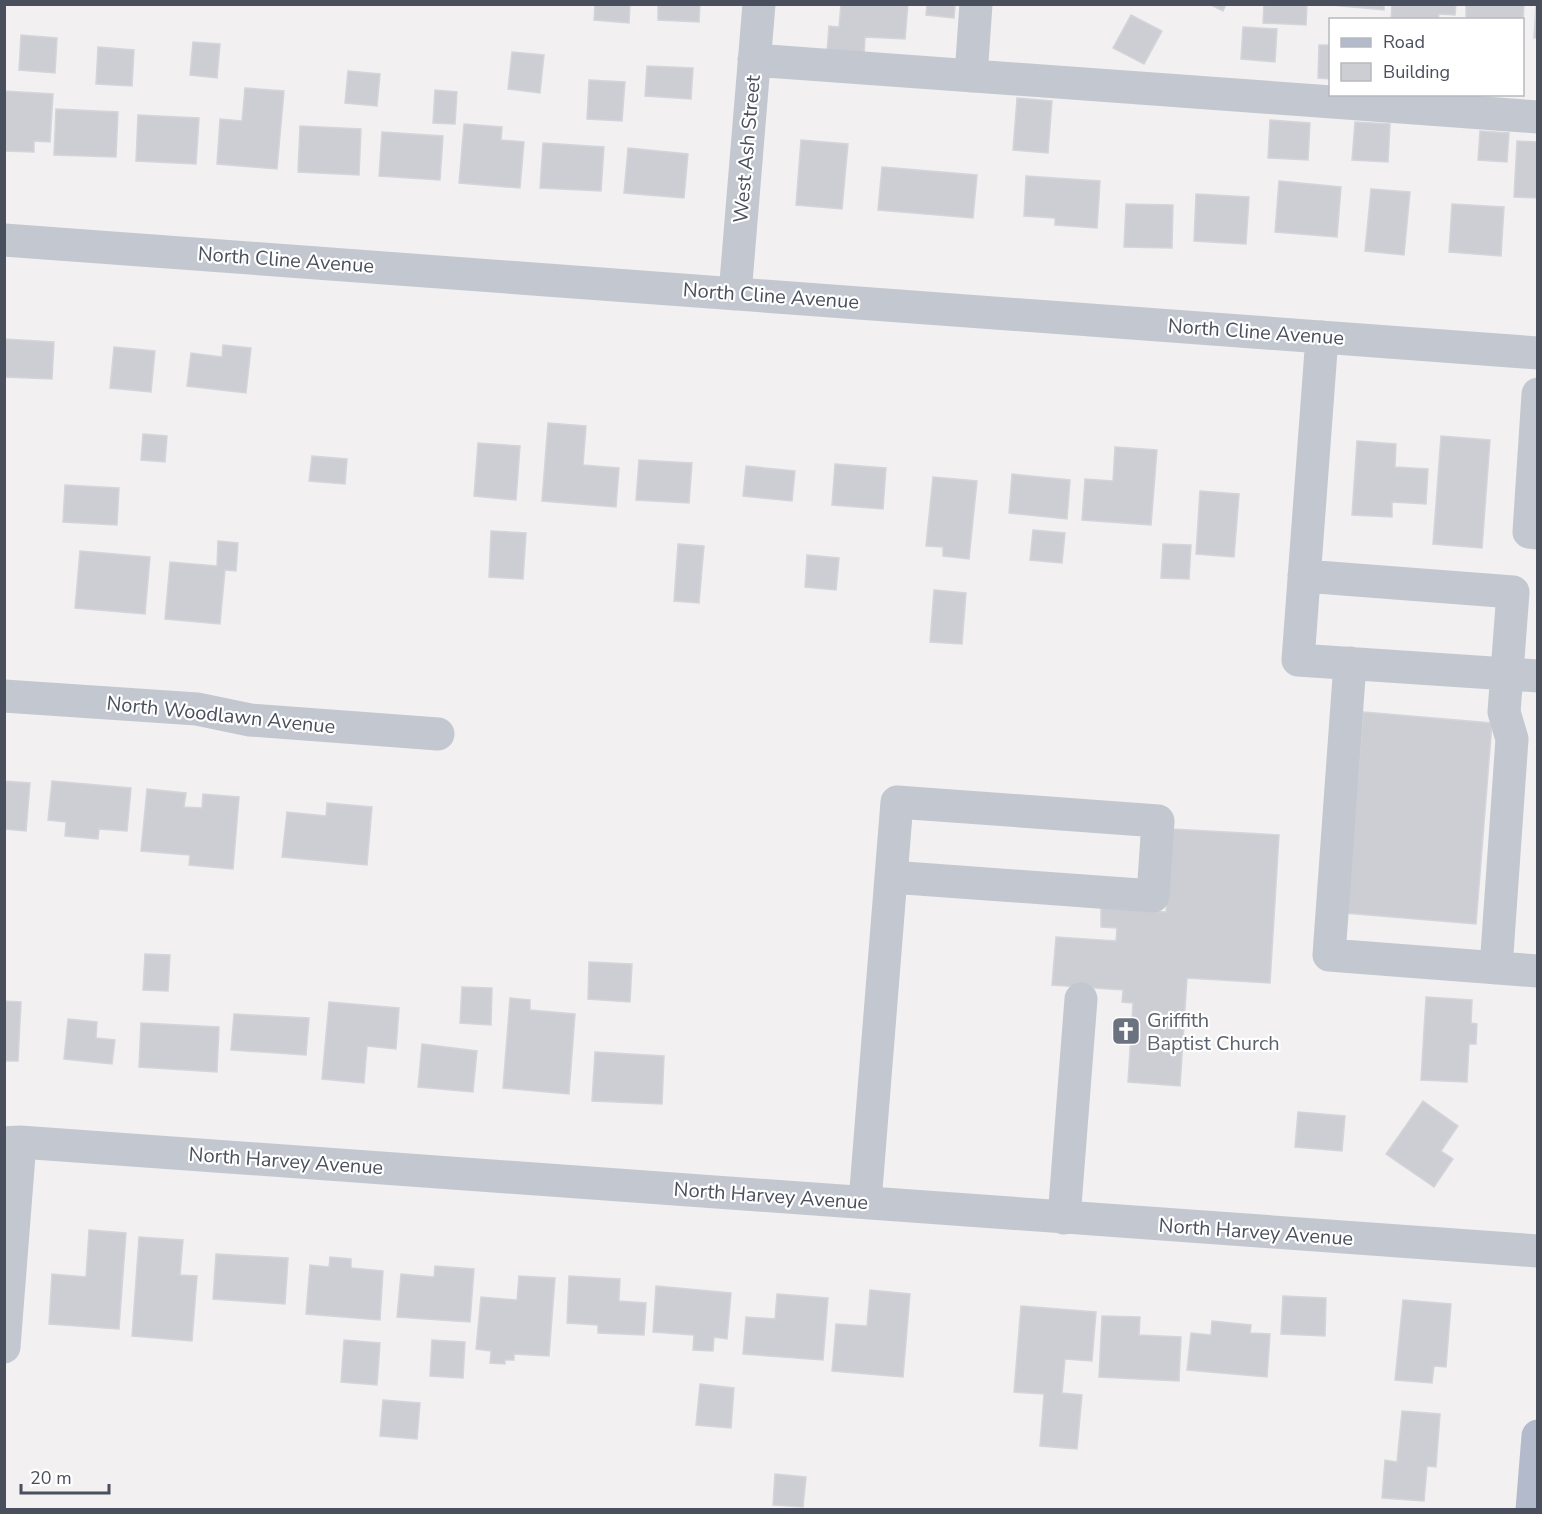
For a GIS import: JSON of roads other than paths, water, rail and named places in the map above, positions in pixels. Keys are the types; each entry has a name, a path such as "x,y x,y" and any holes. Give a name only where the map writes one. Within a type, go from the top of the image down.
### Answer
{"main road":[{"path":"1532,1509 1538,1436"}],"street":[{"name":"West Ash Street","path":"735,294 759,4"},
{"path":"971,76 976,4"},
{"path":"754,60 1538,117"},
{"name":"North Cline Avenue","path":"4,240 1538,353"},
{"path":"1322,337 1298,660 1522,675"},
{"path":"1538,394 1529,532 1538,533"},
{"path":"1304,576 1513,592 1522,675 1504,712 1512,740 1496,968"},
{"path":"1350,663 1329,955 1538,971"},
{"name":"North Woodlawn Avenue","path":"4,696 197,709 250,720 438,734"},
{"path":"865,1202 897,802 1158,821 1153,896 891,878"},
{"path":"1064,1218 1081,999"},
{"path":"4,1347 12,1143"},
{"name":"North Harvey Avenue","path":"12,1143 1538,1251"}],"place":[{"name":"Griffith Baptist Church","path":"1126,1031"}]}
